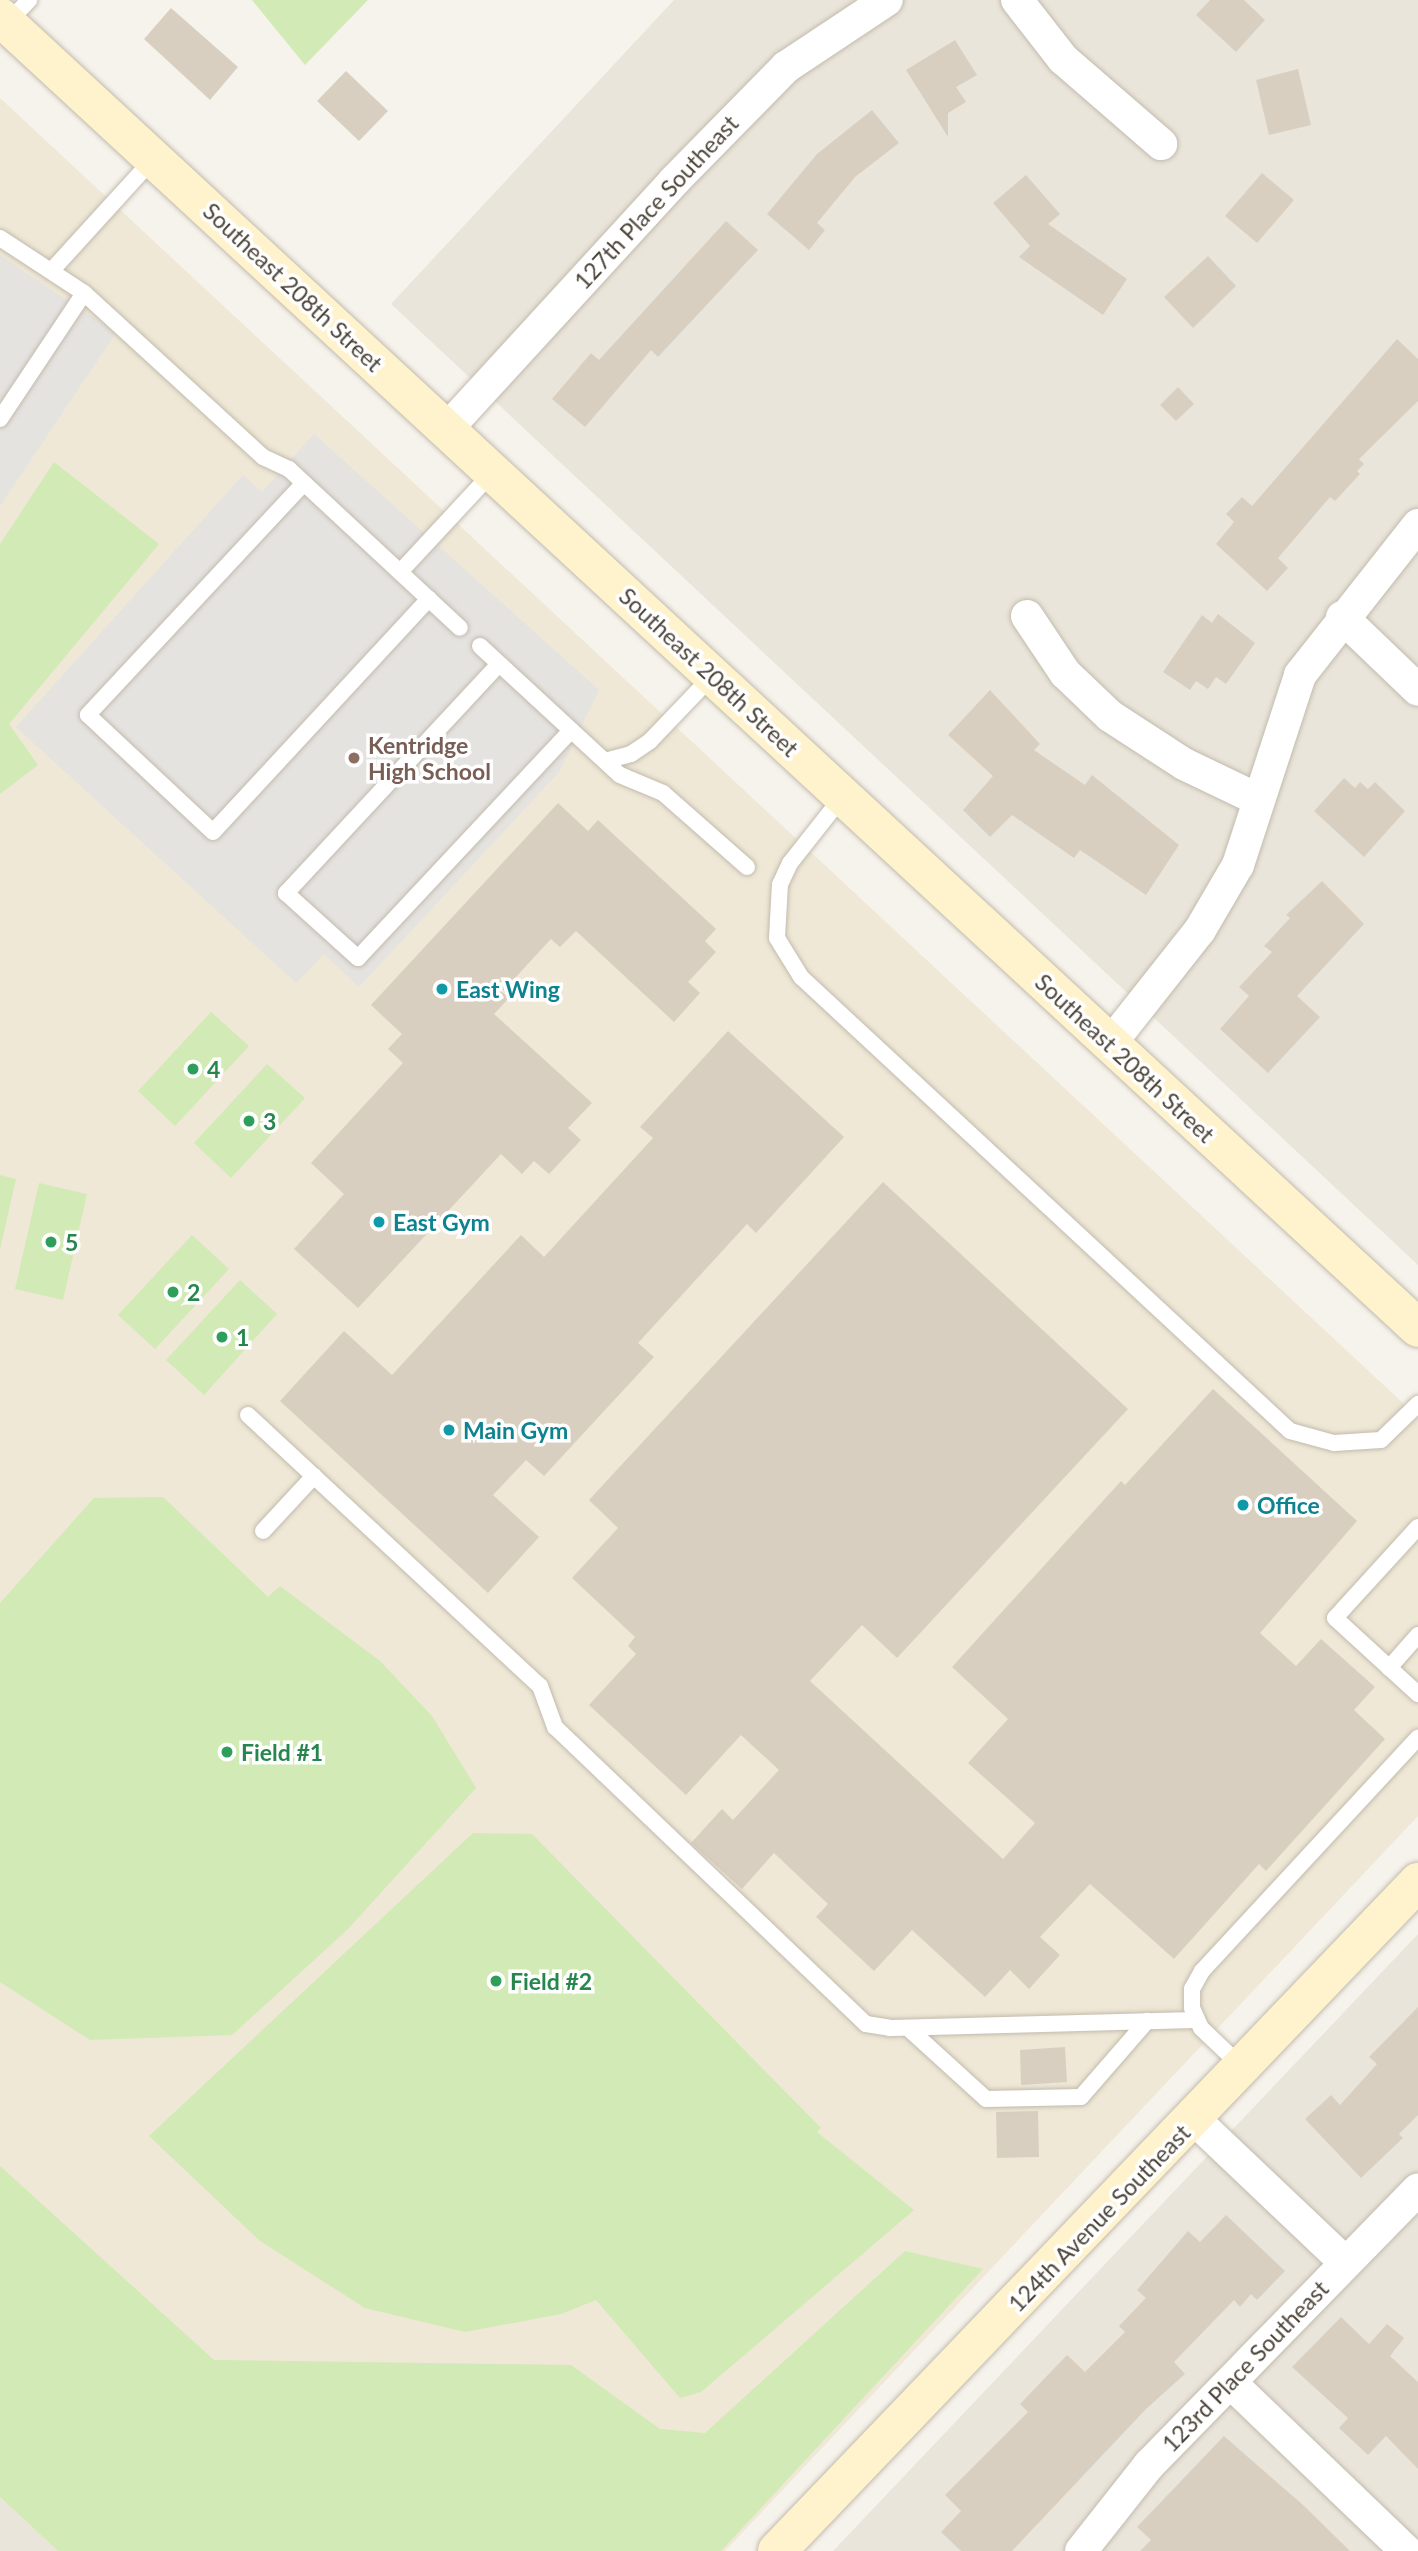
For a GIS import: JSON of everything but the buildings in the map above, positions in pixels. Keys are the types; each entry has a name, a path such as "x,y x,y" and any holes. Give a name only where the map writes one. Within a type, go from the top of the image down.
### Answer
{"main road":[{"name":"Southeast 208th Street","path":"12,13 154,159 1418,1328"},
{"name":"124th Avenue Southeast","path":"777,2551 1194,2119 1418,1882"}],"street":[{"name":"127th Place Southeast","path":"447,429 674,181 786,67 887,0"},
{"path":"1017,0 1063,59 1161,144"},
{"path":"1110,1044 1206,919 1238,865 1257,799 1300,675 1342,617 1418,525"},
{"path":"1027,616 1065,673 1110,716 1184,764 1257,799"},
{"path":"1342,617 1418,690"},
{"path":"1194,2119 1346,2263"},
{"name":"123rd Place Southeast","path":"1081,2551 1149,2465 1418,2189"},
{"path":"1231,2383 1406,2551"}],"lane":[{"path":"54,269 154,159"},
{"path":"0,238 54,269 84,293 262,457 289,469 460,628"},
{"path":"0,419 84,293"},
{"path":"400,572 493,472"},
{"path":"304,484 88,715 213,832 429,599"},
{"path":"480,646 605,761 628,780 663,793 747,867"},
{"path":"499,664 286,893 358,958 571,730"},
{"path":"605,761 631,754 650,741 713,675"},
{"path":"843,796 790,863 780,884 777,938 802,977 1290,1431 1334,1443 1381,1440 1418,1404"},
{"path":"248,1415 540,1686 555,1727 866,2024 908,2028 1196,2020"},
{"path":"263,1531 314,1476"},
{"path":"1418,1527 1335,1618 1418,1694"},
{"path":"1389,1668 1418,1635"},
{"path":"1242,2067 1196,2020 1192,1989 1202,1971 1418,1738"},
{"path":"908,2028 986,2099 1081,2097 1147,2021"}],"shaded area":[{"path":"674,0 1418,0 1418,1265 391,304"},
{"name":"Kentridge High School","path":"0,98 1418,1417 1418,1816 725,2551 58,2551 0,2497"},
{"path":"0,255 116,333 0,506"},
{"path":"314,434 599,690 560,771 359,987 324,954 296,983 16,727 243,475 262,492"},
{"path":"1418,1934 1418,2551 833,2551"},
{"path":"0,2497 58,2551 0,2551"}],"green space":[{"path":"252,0 368,0 305,65"},
{"path":"54,462 159,544 9,724 38,765 0,794 0,544"},
{"name":"4","path":"211,1012 249,1046 175,1126 138,1091"},
{"name":"3","path":"267,1064 305,1098 231,1178 194,1143"},
{"path":"0,1175 16,1179 0,1249"},
{"name":"5","path":"39,1183 87,1194 63,1300 15,1289"},
{"name":"2","path":"192,1235 229,1269 155,1349 118,1315"},
{"name":"1","path":"240,1280 277,1314 204,1395 166,1360"},
{"name":"Field #1","path":"163,1497 268,1597 280,1586 380,1661 432,1716 476,1788 347,1930 232,2035 90,2040 0,1982 0,1603 94,1498"},
{"name":"Field #2","path":"473,1833 532,1834 821,2128 817,2132 914,2210 701,2392 680,2398 596,2300 561,2314 465,2332 365,2308 260,2241 149,2136"},
{"path":"0,2166 214,2360 571,2365 660,2429 705,2433 905,2251 983,2269 721,2551 58,2551 0,2497"}],"place":[{"name":"Kentridge High School","path":"354,758"},
{"name":"East Wing","path":"442,989"},
{"name":"4","path":"193,1069"},
{"name":"3","path":"249,1121"},
{"name":"East Gym","path":"379,1222"},
{"name":"5","path":"51,1242"},
{"name":"2","path":"173,1292"},
{"name":"1","path":"222,1337"},
{"name":"Main Gym","path":"449,1430"},
{"name":"Office","path":"1243,1505"},
{"name":"Field #1","path":"227,1752"},
{"name":"Field #2","path":"496,1981"}]}
